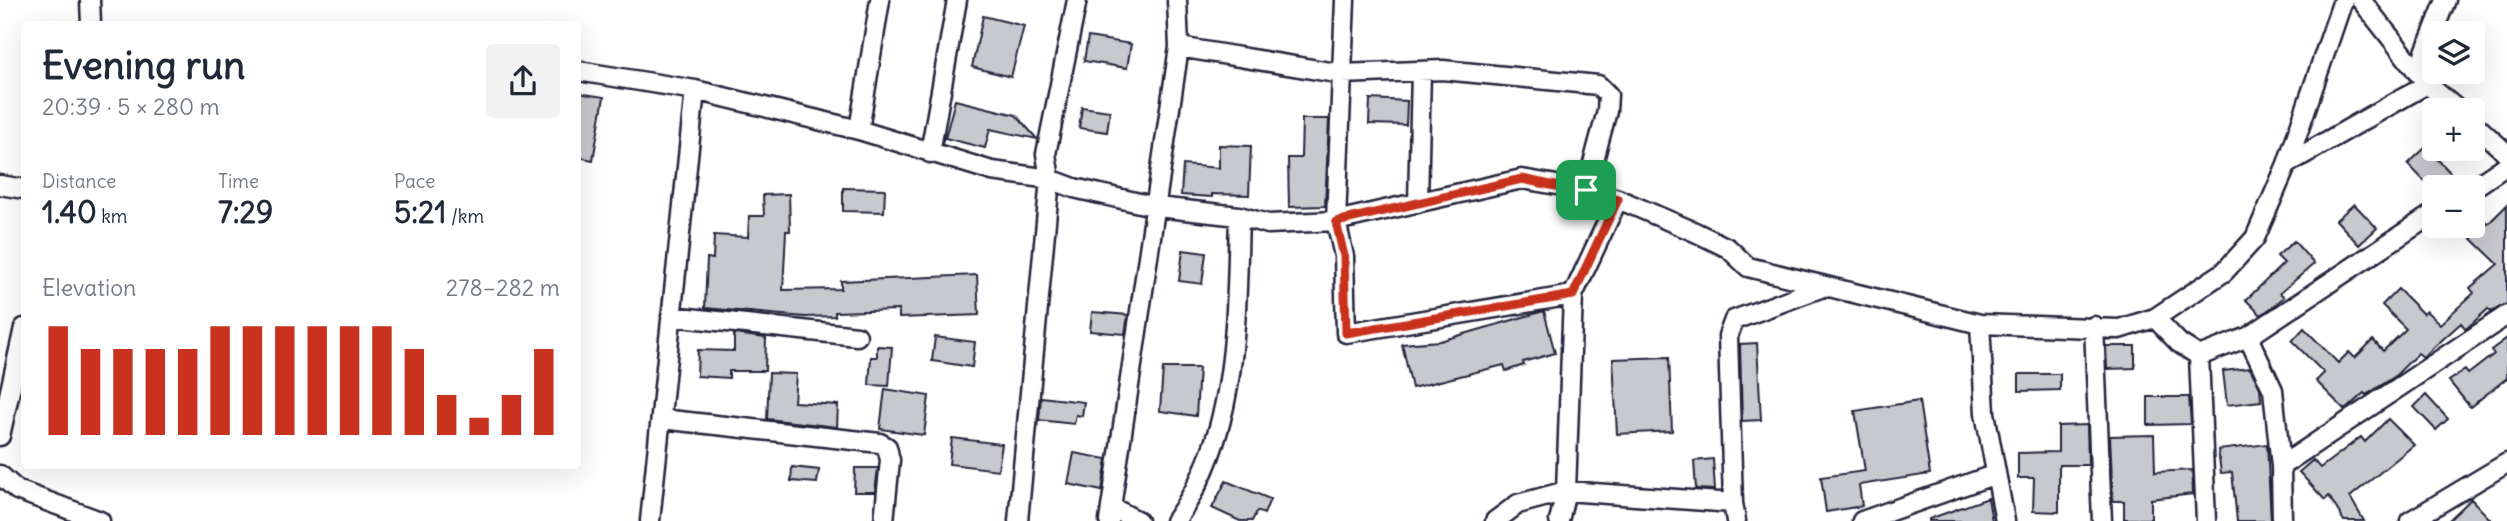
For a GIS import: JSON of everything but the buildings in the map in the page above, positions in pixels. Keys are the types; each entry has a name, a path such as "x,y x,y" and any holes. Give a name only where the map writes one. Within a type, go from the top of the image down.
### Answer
{"street":[{"path":"90,0 91,21"},
{"path":"859,130 880,0"},
{"path":"930,153 957,0"},
{"path":"1018,521 1049,179 1046,154 1077,0"},
{"path":"1138,521 1110,514 1157,207 1178,47 1177,0"},
{"path":"1345,0 1336,222 1344,256 1346,333 1573,295"},
{"path":"581,71 695,90 859,130 992,171 1049,179 1157,207 1238,216 1268,224 1336,222 1522,179 1586,190 1618,199 1728,248 1748,267 1823,287 1980,324 2119,329 2155,318 2224,272 2255,238 2287,164 2343,0"},
{"path":"2287,164 2422,78 2361,0"},
{"path":"2440,21 2446,0"},
{"path":"1178,47 1342,74 1443,70 1598,85 1608,95 1607,111 1586,190"},
{"path":"1418,203 1421,71"},
{"path":"2429,84 2444,98"},
{"path":"650,521 695,90"},
{"path":"2485,134 2507,155 2485,176"},
{"path":"0,185 21,188"},
{"path":"1559,521 1566,491 1573,295 1618,199"},
{"path":"1175,521 1195,495 1227,399 1236,312 1238,216"},
{"path":"2199,356 2248,337 2422,221"},
{"path":"1736,521 1732,503 1728,336 1734,320 1823,287"},
{"path":"2281,466 2507,315"},
{"path":"671,316 857,336"},
{"path":"2155,318 2179,343 2199,356"},
{"path":"1980,324 1985,413 2005,521"},
{"path":"2094,326 2102,521"},
{"path":"2248,337 2273,390 2281,466 2282,521"},
{"path":"0,436 21,342"},
{"path":"2199,356 2206,521"},
{"path":"661,419 880,443 887,447 890,460 884,521"},
{"path":"2410,521 2433,517 2507,463"},
{"path":"1862,521 1996,474"},
{"path":"0,475 17,490 100,521"},
{"path":"1495,521 1518,504 1566,491 1732,503"}],"route":[{"path":"1522,179 1586,190 1618,199 1573,295 1346,333 1344,256 1336,222 1522,179"}]}
